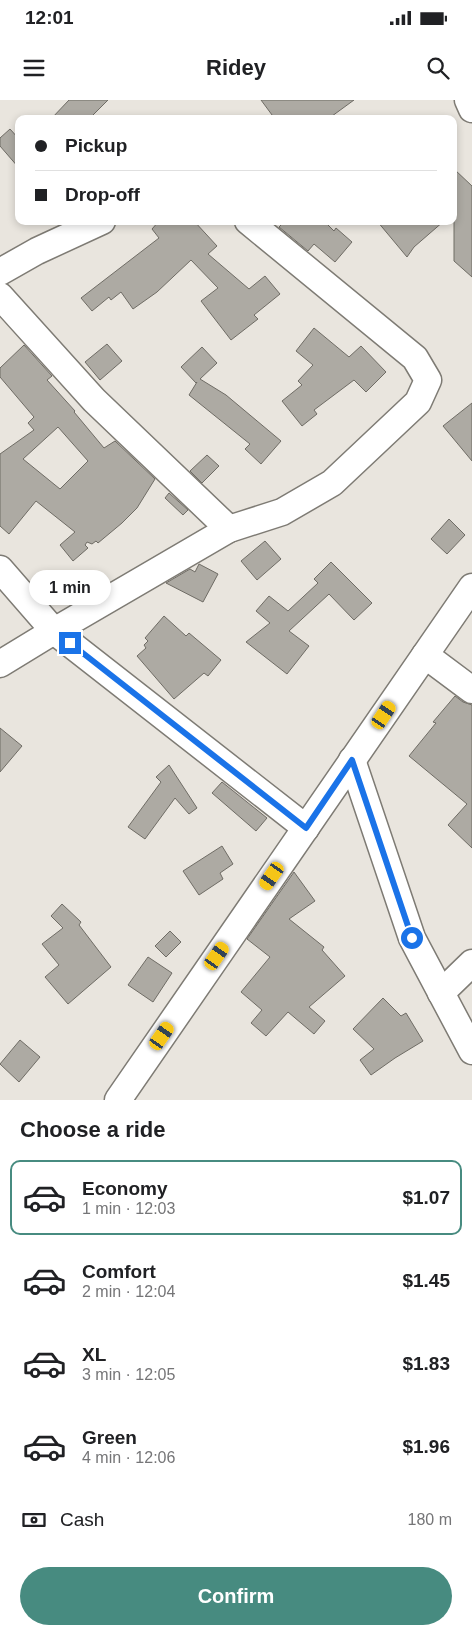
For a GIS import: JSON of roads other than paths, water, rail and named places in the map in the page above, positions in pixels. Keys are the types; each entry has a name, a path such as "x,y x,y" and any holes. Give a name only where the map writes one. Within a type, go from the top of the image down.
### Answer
{"street":[{"path":"468,100 472,109"},
{"path":"0,272 37,251 93,225"},
{"path":"0,664 229,529 282,512 332,483 418,402 428,380 415,358 253,225"},
{"path":"0,296 94,400 229,529"},
{"path":"0,569 54,631 306,828"},
{"path":"118,1100 472,587"},
{"path":"425,654 472,690"},
{"path":"352,760 412,938 472,1051"},
{"path":"441,993 472,963"}]}
